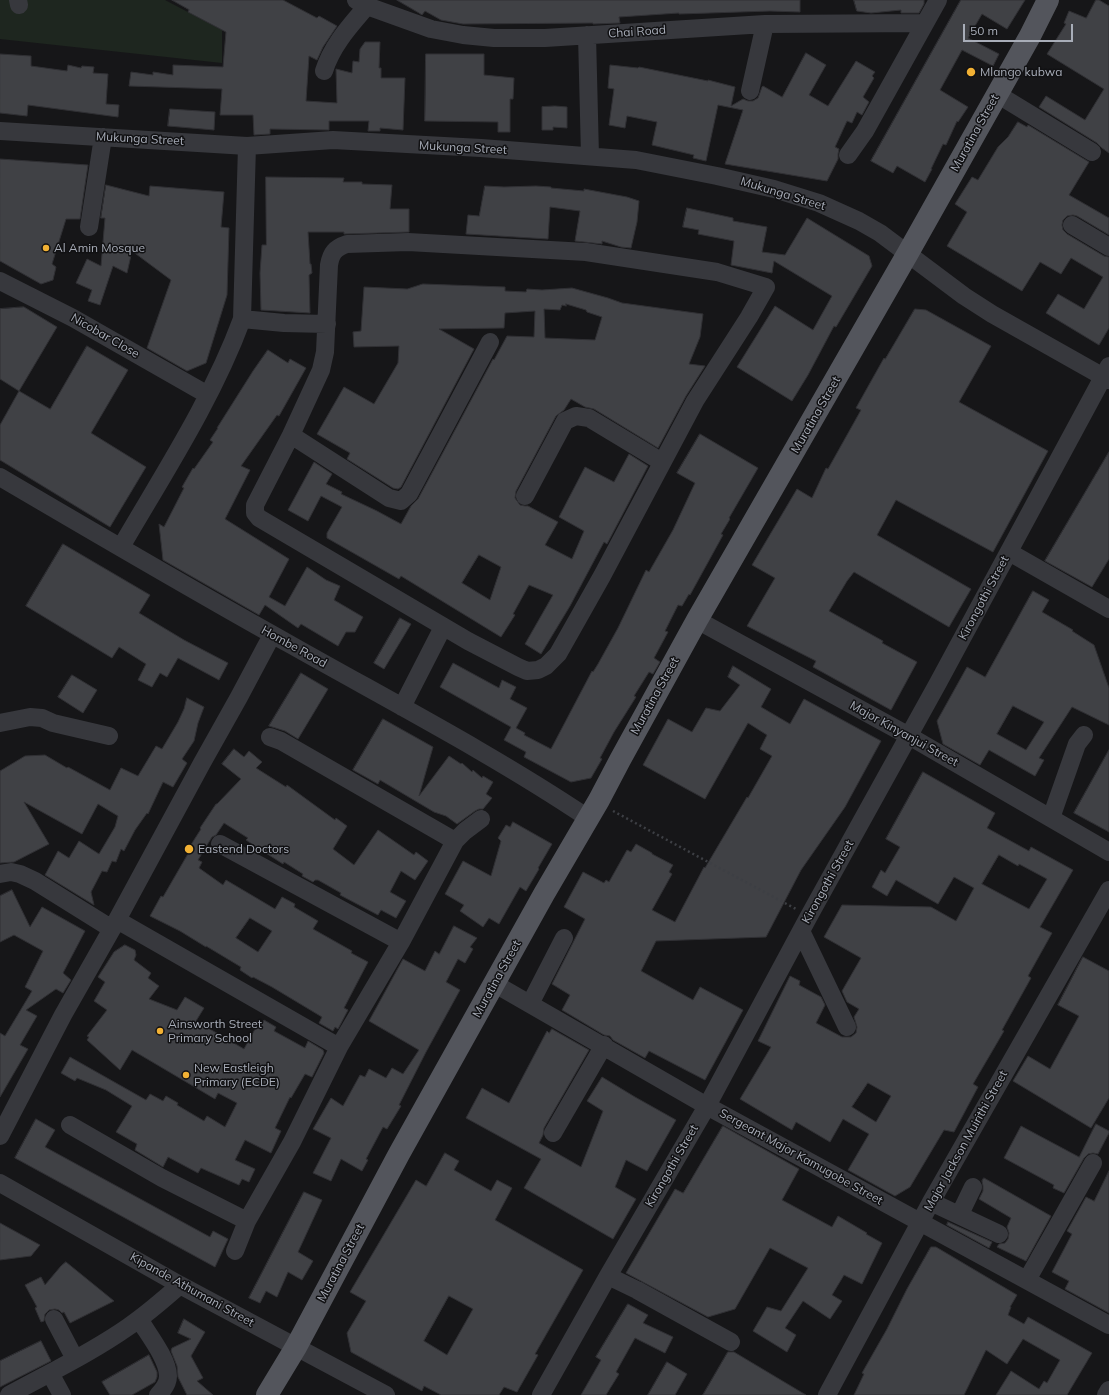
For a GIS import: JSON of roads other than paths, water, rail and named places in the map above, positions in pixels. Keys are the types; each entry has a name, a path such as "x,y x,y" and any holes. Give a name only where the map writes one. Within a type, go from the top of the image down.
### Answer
{"main road":[{"name":"Muratina Street","path":"268,1395 296,1347 400,1154 594,809 697,620 908,253 1030,36 1048,0"}],"street":[{"path":"848,155 865,131 938,0"},
{"path":"324,71 328,57 361,3"},
{"name":"Chai Road","path":"361,3 431,29 462,35 494,38 545,38 765,24 925,23"},
{"path":"750,91 765,24"},
{"path":"587,35 590,156"},
{"path":"997,94 1092,152"},
{"name":"Mukunga Street","path":"0,131 247,146 333,140 481,148 636,160 717,176 819,203 859,221 908,253 964,296 992,314 1107,374"},
{"path":"90,227 103,137"},
{"path":"121,547 208,395 242,319 247,146"},
{"path":"1072,224 1109,247"},
{"path":"408,242 586,252 717,272 766,287 749,317 695,401 602,576 558,654 546,666 538,670 527,671 443,627 259,518 255,513 255,505 321,370 325,352 327,324 330,258 333,252 339,247 347,244 408,242"},
{"name":"Nicobar Close","path":"0,281 74,318 208,395"},
{"path":"242,319 327,324"},
{"path":"290,436 389,498 401,501 409,494 490,342"},
{"name":"Kirongothi Street","path":"541,1395 707,1106 805,923 1107,374"},
{"path":"525,496 565,422 576,416 589,418 662,462"},
{"name":"Hombe Road","path":"0,477 551,793 594,809"},
{"path":"1009,552 1109,609"},
{"name":"Major Kinyanjui Street","path":"697,620 909,736 1109,852"},
{"path":"402,707 443,627"},
{"path":"0,1136 63,1015 115,924 272,634"},
{"path":"0,723 30,717 42,718 53,723 109,736"},
{"path":"1051,818 1077,744 1084,735"},
{"path":"270,737 455,841"},
{"path":"235,1251 247,1222 292,1142 339,1047 401,942 455,841 481,819"},
{"path":"220,844 401,942"},
{"path":"0,874 11,872 20,874 35,881 339,1047"},
{"name":"Major Jackson Muirithi Street","path":"827,1395 931,1202 1109,890"},
{"path":"805,923 847,1027"},
{"path":"530,1004 564,938"},
{"name":"Sergeant Major Kamugobe Street","path":"495,984 604,1045 707,1106 1109,1325"},
{"path":"553,1133 604,1045"},
{"path":"70,1125 162,1178 247,1222"},
{"path":"1028,1280 1093,1163"},
{"name":"Kipande Athumani Street","path":"0,1183 180,1285 386,1395"},
{"path":"960,1214 973,1187"},
{"path":"931,1202 960,1214 999,1234"},
{"path":"608,1276 731,1342"},
{"path":"9,1395 121,1332 139,1320 180,1285"},
{"path":"54,1318 75,1359"},
{"path":"139,1320 165,1361 168,1376 165,1388 158,1395"},
{"path":"50,1373 62,1395"},
{"path":"1106,1395 1109,1390"}],"place":[{"name":"Mlango kubwa","path":"971,72"},
{"name":"Al Amin Mosque","path":"46,248"},
{"name":"Eastend Doctors","path":"189,849"},
{"name":"Ainsworth Street Primary School","path":"160,1031"},
{"name":"New Eastleigh Primary (ECDE)","path":"186,1075"}]}
